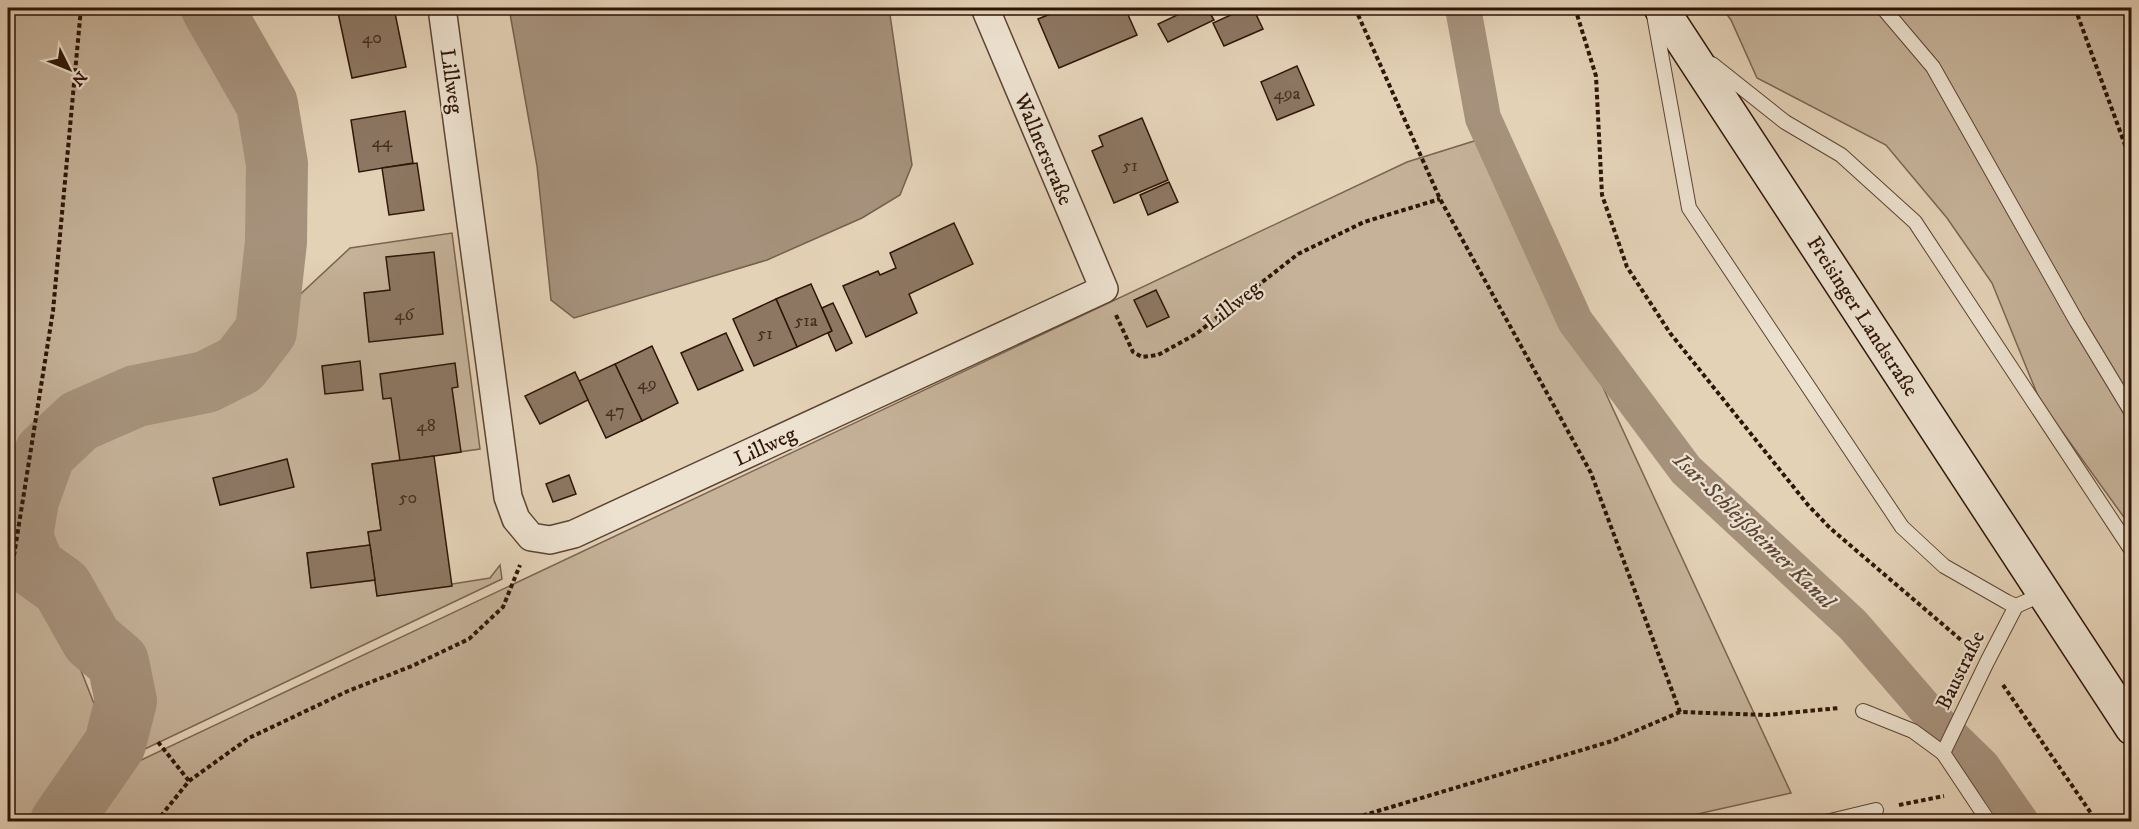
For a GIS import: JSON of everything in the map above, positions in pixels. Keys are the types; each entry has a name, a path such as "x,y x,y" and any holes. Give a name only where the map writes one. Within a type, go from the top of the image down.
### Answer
{"main road":[{"name":"Freisinger Landstraße","path":"1661,8 2030,600 2132,728"}],"street":[{"name":"Lillweg","path":"442,8 508,496 516,519 531,537 550,540 574,534 1104,289"},
{"name":"Wallnerstraße","path":"985,8 1104,289"}],"lane":[{"path":"1652,8 1689,208 1902,527 1944,566 2030,600"},
{"path":"1883,8 1933,67 2077,322 2132,413"},
{"path":"1682,39 1741,89 1785,122 1841,155 1915,222 2132,551"},
{"name":"Baustraße","path":"1946,747 1986,662 2030,600"},
{"path":"1863,711 1946,747 1969,791 1989,822"},
{"path":"1826,822 1876,810"}],"path":[{"path":"8,592 53,311 81,8"},
{"path":"1355,8 1440,199 1591,473 1680,712"},
{"path":"1575,8 1596,76 1602,195 1628,267 1670,333 1808,505 1830,528 1986,662 2097,822"},
{"path":"2076,8 2132,164"},
{"name":"Lillweg","path":"1104,289 1133,352 1142,357 1158,355 1196,334 1298,254 1364,222 1440,199"},
{"path":"156,822 189,781 249,738 348,691 412,666 469,639 503,607 531,537"},
{"path":"1341,822 1612,741 1680,712 1767,715 1839,708 1863,711"},
{"path":"158,742 189,781"},
{"path":"1876,810 1969,791"}],"shaded area":[{"path":"8,8 227,8 264,69 299,213 289,267 219,365 8,454"},
{"path":"509,8 889,8 912,165 900,195 862,218 767,260 574,318 551,300 537,166"},
{"path":"1722,8 2131,8 2131,527 2040,401 1992,283 1947,218 1886,145 1757,78 1731,20"},
{"path":"1487,137 1791,793 1662,822 8,821 8,484 120,770 1407,162"},
{"path":"452,233 480,449 372,464 381,530 368,532 370,545 307,553 311,587 375,580 377,596 490,578 500,565 502,579 124,759 139,725 137,689 128,661 108,628 75,588 56,557 45,518 46,484 88,434 209,398 254,373 291,303 350,248"}],"building":[{"path":"337,8 394,8 406,67 352,78"},
{"path":"1065,8 1125,8 1137,35 1059,68 1038,19"},
{"path":"1192,8 1207,8 1214,20 1168,42 1158,24"},
{"path":"1246,8 1253,8 1263,29 1224,46 1213,23"},
{"path":"1297,66 1314,105 1277,120 1261,82"},
{"path":"405,111 413,163 359,172 351,120"},
{"path":"1142,118 1168,180 1114,203 1092,151 1103,146 1099,136"},
{"path":"417,163 424,210 389,215 382,168"},
{"path":"1169,182 1178,202 1148,215 1140,195"},
{"path":"954,223 973,264 909,294 917,313 866,337 843,286 878,271 880,275 896,268 890,253"},
{"path":"434,252 443,334 369,342 364,293 390,290 386,257"},
{"path":"811,284 832,331 797,347 776,299"},
{"path":"1156,290 1169,317 1147,327 1134,300"},
{"path":"776,299 797,347 754,366 733,319"},
{"path":"833,303 852,343 836,351 828,333 832,331 822,308"},
{"path":"726,333 743,370 698,390 681,353"},
{"path":"652,346 678,403 642,421 615,364"},
{"path":"360,361 363,390 325,394 322,366"},
{"path":"455,363 458,387 452,388 461,452 400,461 391,398 383,399 380,374"},
{"path":"615,364 642,421 606,438 579,381"},
{"path":"575,372 588,400 540,424 525,396"},
{"path":"434,456 452,586 377,596 368,532 381,530 372,464"},
{"path":"287,459 294,487 220,505 213,478"},
{"path":"569,475 576,494 553,502 546,484"},
{"path":"370,545 375,580 311,588 307,553"}],"waterway":[{"path":"61,822 115,744 126,701 118,662 92,640 62,587 34,567 22,537 28,500 45,453 79,421 136,396 206,382 240,365 266,331 276,242 277,164 267,104 212,8"},
{"name":"Isar-Schleißheimer Kanal","path":"1463,8 1483,118 1575,321 1686,470 1853,625 1937,722 1982,766 2021,822"}]}
